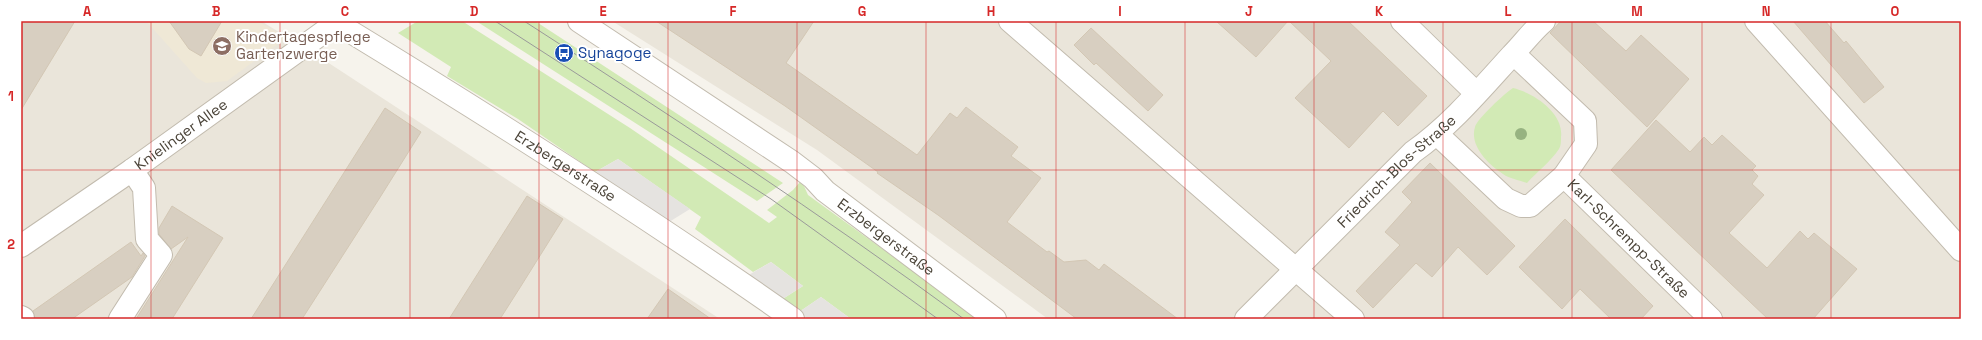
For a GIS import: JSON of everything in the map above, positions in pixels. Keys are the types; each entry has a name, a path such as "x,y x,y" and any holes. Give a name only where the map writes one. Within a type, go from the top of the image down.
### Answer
{"street":[{"name":"Erzbergerstraße","path":"578,21 792,162 813,178 825,191 995,319"},
{"path":"1010,21 1354,319"},
{"path":"1402,21 1476,93"},
{"name":"Friedrich-Blos-Straße","path":"1246,319 1414,152 1438,134 1514,54 1532,32 1544,21"},
{"path":"1756,21 1961,250"},
{"name":"Erzbergerstraße","path":"336,22 512,132 728,273 793,319"},
{"name":"Knielinger Allee","path":"21,246 132,170 336,22"},
{"name":"Karl-Schrempp-Straße","path":"1438,134 1506,199 1520,206 1530,206 1564,176 1586,144 1585,121 1514,54"},
{"path":"120,319 161,255 147,239 144,188 132,170"},
{"name":"Karl-Schrempp-Straße","path":"1564,176 1711,319"}],"shaded area":[{"path":"21,21 261,21 318,56 720,319 21,319"},
{"name":"Kindertagespflege Gartenzwerge","path":"258,21 286,38 227,81 206,83 197,78 147,22"},
{"path":"612,21 1961,21 1961,319 1048,319 817,150"},
{"path":"618,159 690,209 669,222 595,172"},
{"path":"771,262 803,286 781,300 747,276"},
{"path":"821,297 851,319 808,319 799,312"}],"green space":[{"path":"418,21 462,21 630,128 769,223 777,217 767,210 793,190 800,182 804,186 808,195 979,319 851,319 821,297 799,312 781,300 803,286 771,262 753,272 695,229 701,217 618,159 595,172 518,119 447,76 451,67 398,33"},
{"path":"476,21 535,21 783,183 757,201"},
{"path":"1513,88 1530,94 1546,105 1553,112 1561,128 1561,142 1559,149 1527,183 1506,176 1492,166 1486,160 1475,141 1474,134 1477,123 1492,106"}],"building":[{"path":"21,21 75,21 21,110"},
{"path":"169,21 222,21 201,56 189,49"},
{"path":"656,21 814,21 786,63 917,155 950,113 957,118 966,107 1018,147 1011,156 1041,178 1007,222 1047,252 1049,251 1064,262 1086,260 1099,270 1104,264 1178,319 1077,319 938,215 785,106"},
{"path":"1216,21 1288,21 1256,57"},
{"path":"1289,21 1348,21 1427,96 1398,126 1383,111 1349,148 1295,98 1331,61"},
{"path":"1561,21 1593,21 1626,51 1641,35 1689,79 1647,127 1550,33"},
{"path":"1793,21 1825,21 1844,43 1846,41 1884,87 1864,103"},
{"path":"1091,28 1163,95 1148,111 1096,63 1094,65 1074,45"},
{"path":"385,108 421,132 379,199 302,319 251,319"},
{"path":"1656,120 1690,152 1704,137 1712,145 1722,135 1756,166 1752,170 1758,176 1752,184 1764,195 1729,233 1767,268 1800,231 1808,239 1814,233 1857,269 1813,319 1768,319 1611,170"},
{"path":"1430,163 1515,246 1487,275 1458,247 1432,277 1416,263 1373,308 1356,291 1400,245 1385,232 1412,202 1402,192"},
{"path":"527,196 563,219 521,286 500,319 449,319"},
{"path":"172,206 223,238 172,319 136,319 188,237 171,249 159,234 159,228"},
{"path":"1565,219 1653,306 1641,319 1611,319 1580,289 1562,309 1519,267"},
{"path":"131,242 141,256 143,253 145,256 132,277 72,319 35,319 33,311"},
{"path":"668,289 711,319 647,319"}],"tram line":[{"path":"495,21 771,199 938,319"},
{"path":"524,21 636,93 801,204 964,319"}],"place":[{"name":"Kindertagespflege Gartenzwerge","path":"222,46"},
{"name":"Synagoge","path":"564,53"}]}
